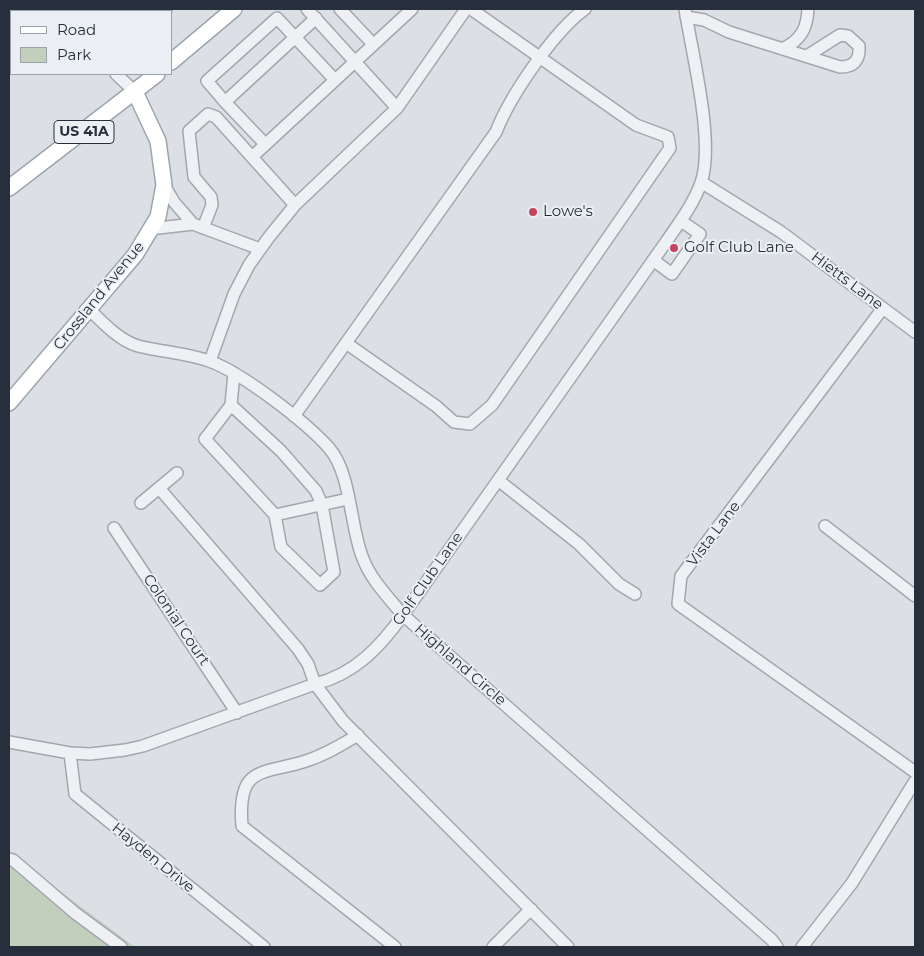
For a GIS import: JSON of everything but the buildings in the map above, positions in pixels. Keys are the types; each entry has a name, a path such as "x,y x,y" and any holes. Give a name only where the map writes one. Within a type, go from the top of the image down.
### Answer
{"main road":[{"path":"172,61 234,9"},
{"name":"US 41A","path":"9,188 156,75"},
{"name":"Crossland Avenue","path":"9,403 135,255 158,217 164,185 158,141 135,92"}],"street":[{"path":"307,9 397,108"},
{"path":"340,9 373,44"},
{"path":"252,156 412,9"},
{"path":"210,361 234,294 260,249 295,205 397,108 466,9"},
{"path":"346,343 454,422 470,424 492,405 670,148 668,137 636,125 471,9"},
{"path":"294,416 496,132 505,108 568,22 585,9"},
{"path":"782,49 800,38 804,30 808,9"},
{"path":"685,13 782,49 807,56"},
{"name":"Golf Club Lane","path":"9,742 70,753 107,752 143,746 315,684 332,680 364,660 403,615 681,221 701,182 705,156 704,128 685,13"},
{"path":"265,144 207,82 277,18 335,80"},
{"path":"225,102 316,18"},
{"path":"117,75 135,92"},
{"path":"198,226 212,205 211,197 194,177 189,131 208,114 213,115 295,205"},
{"name":"Hietts Lane","path":"701,182 781,232 915,332"},
{"path":"164,185 174,202 198,226"},
{"path":"653,260 672,274 678,266 700,234 681,221"},
{"path":"150,229 198,226 260,249"},
{"name":"Vista Lane","path":"883,308 681,576 678,604 915,772"},
{"name":"Highland Circle","path":"90,310 109,328 137,346 178,352 210,361 234,373 294,416 330,448 342,473 362,557 377,584 403,615 772,940 777,947"},
{"path":"231,405 281,452 316,491 322,505 334,572 320,586 281,547 275,515 205,439 231,405 234,373"},
{"path":"141,503 177,473"},
{"path":"498,480 579,544 619,584 635,594"},
{"path":"159,488 298,649 308,664 315,684 343,721 568,947"},
{"path":"275,515 348,500"},
{"path":"825,526 915,596"},
{"name":"Colonial Court","path":"114,528 237,713"},
{"path":"358,735 322,755 304,762 264,770 255,776 247,786 240,804 242,826 395,947"},
{"name":"Hayden Drive","path":"70,753 74,794 264,947"},
{"path":"802,947 852,883 915,781"},
{"path":"9,859 75,913 121,947"},
{"path":"493,947 531,909"}],"green space":[{"path":"9,853 135,947 9,947"}],"place":[{"name":"Lowe's","path":"533,212"},
{"name":"Golf Club Lane","path":"674,248"}]}
